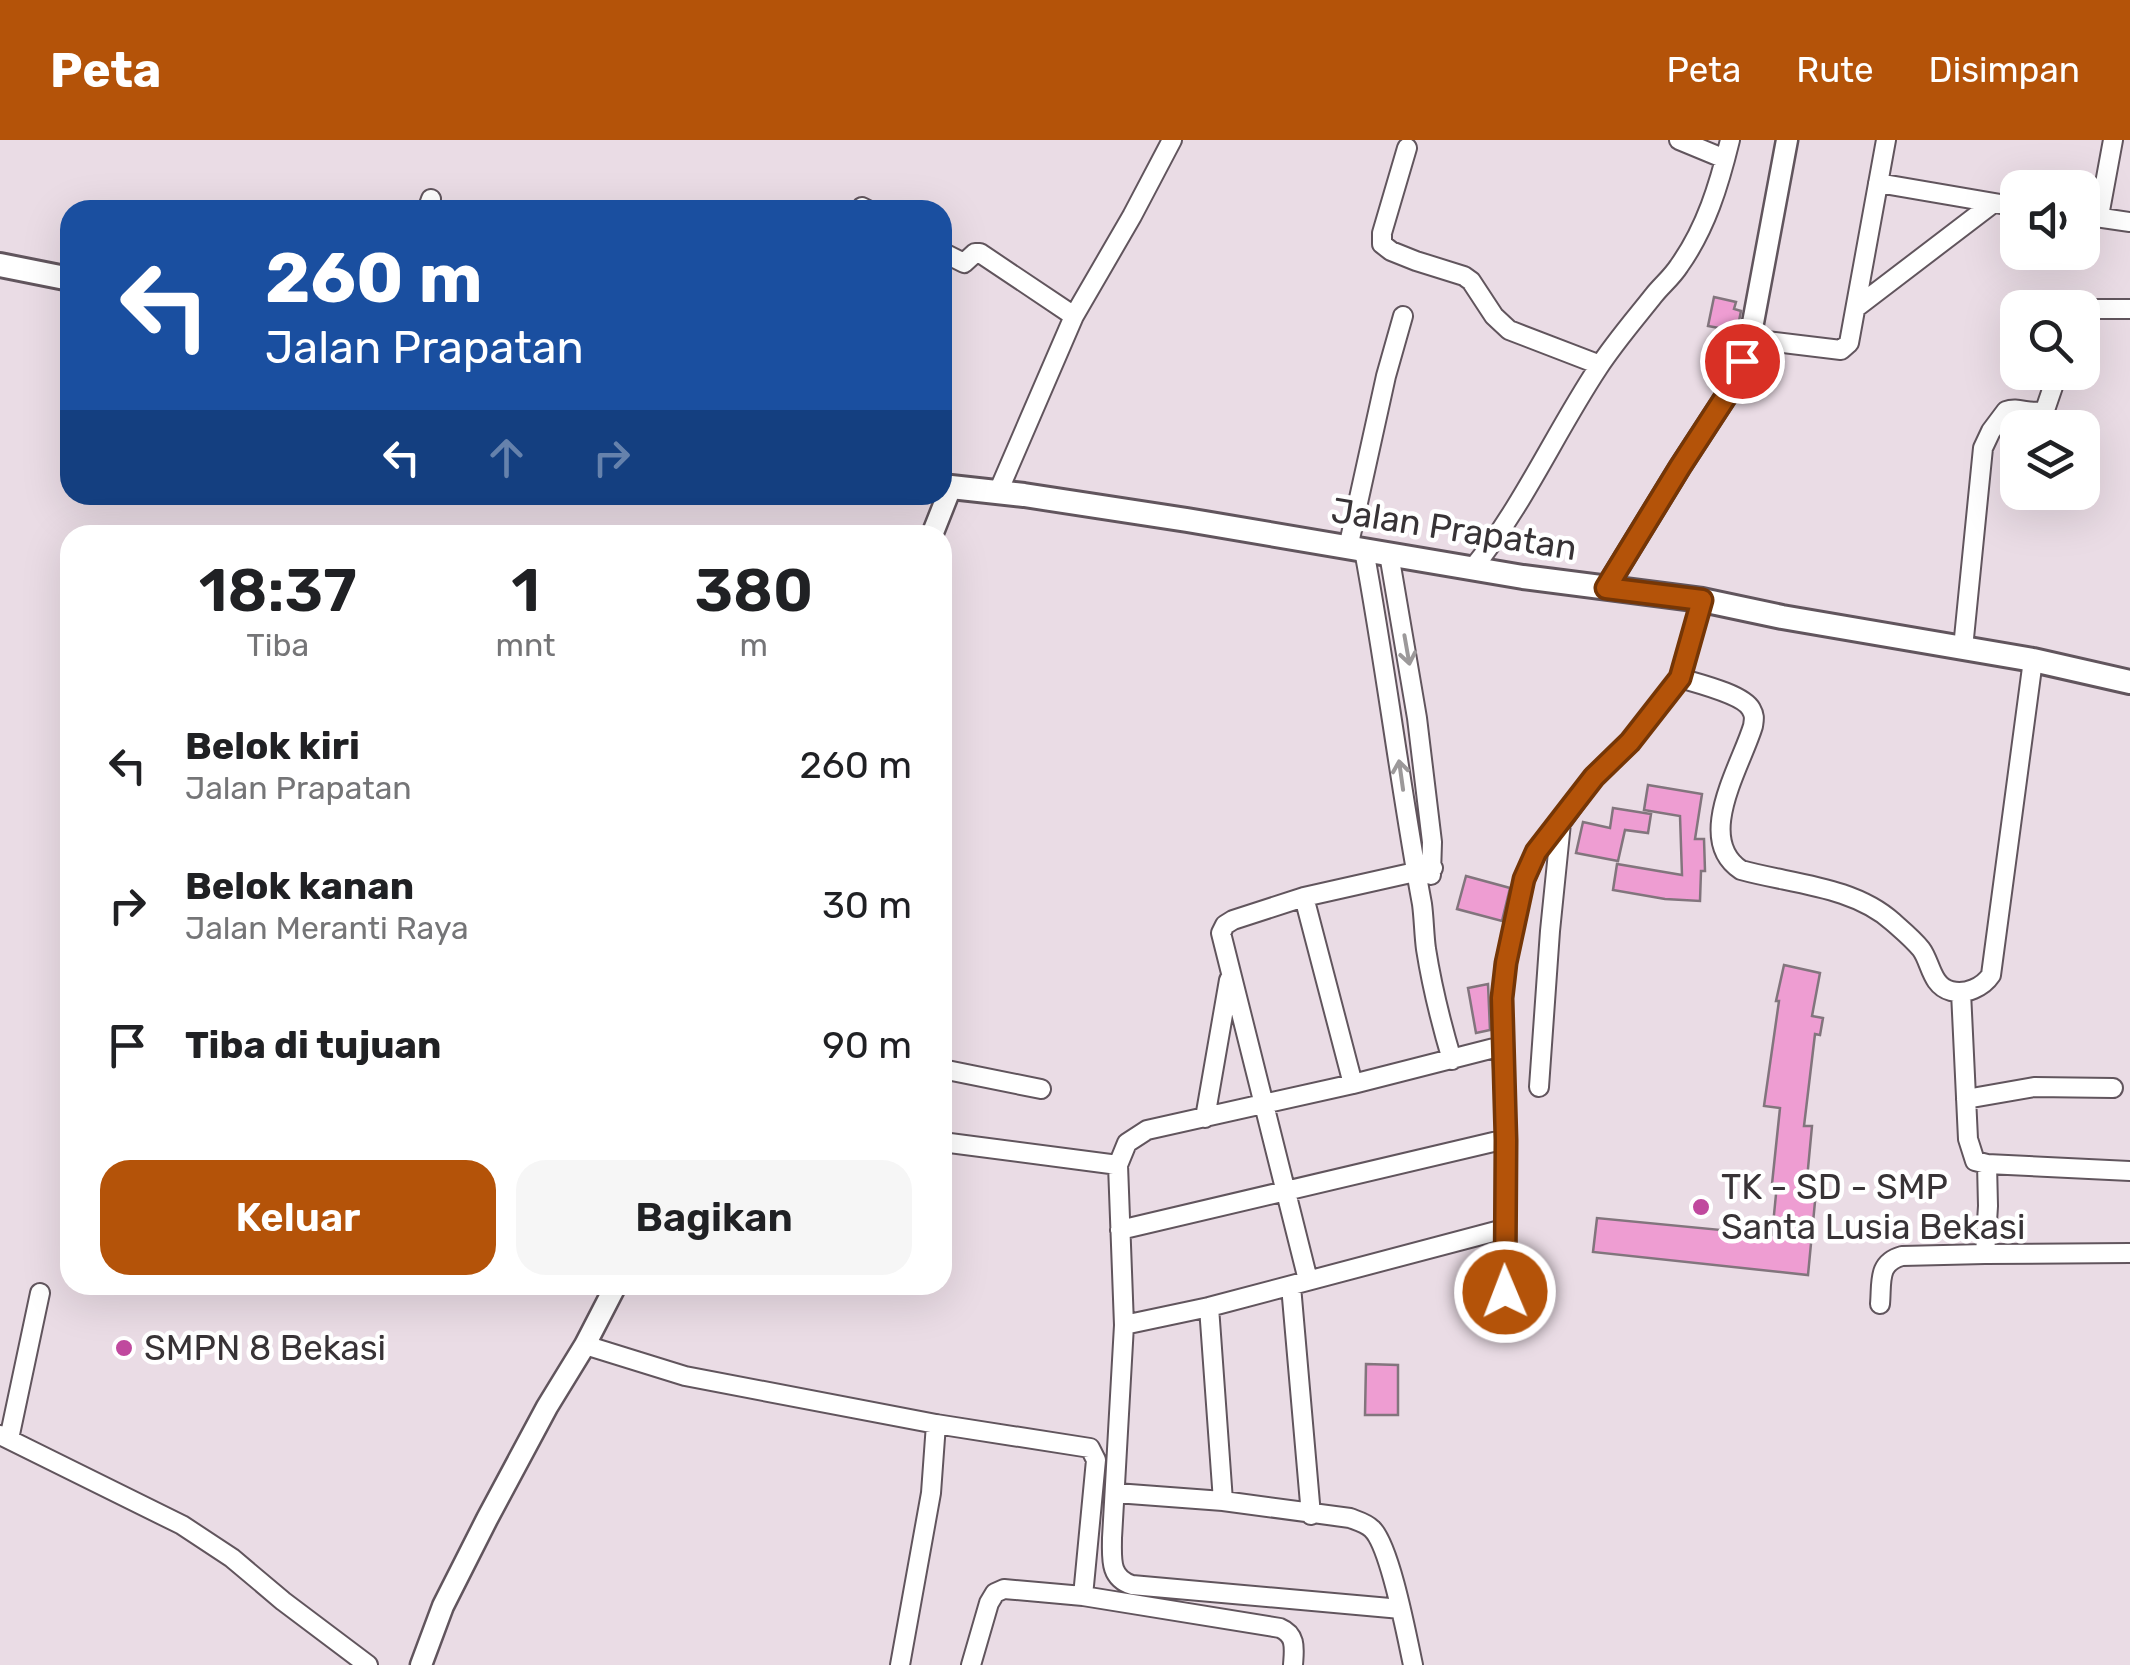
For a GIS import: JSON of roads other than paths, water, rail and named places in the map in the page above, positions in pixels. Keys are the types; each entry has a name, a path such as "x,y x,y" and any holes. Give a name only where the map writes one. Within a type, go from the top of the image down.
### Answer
{"main road":[{"path":"0,264 60,277"},
{"name":"Jalan Prapatan","path":"952,487 1702,600 2033,660 2130,682"}],"street":[{"path":"998,492 1074,316 1172,140"},
{"path":"1679,140 1725,159"},
{"path":"1473,568 1522,498 1600,365 1690,249 1710,210 1730,140"},
{"path":"1606,588 1734,384 1750,338 1787,140"},
{"path":"1750,338 1844,349 1849,343 1886,140"},
{"path":"2100,183 2113,140"},
{"path":"1407,148 1382,244 1416,262 1464,276 1494,316 1510,330 1600,365"},
{"path":"1878,183 2000,205"},
{"path":"1857,307 1992,204"},
{"path":"2100,218 2130,222"},
{"path":"952,257 964,263 980,253 1074,316"},
{"path":"2100,308 2130,309"},
{"path":"1403,316 1386,376 1356,549 1424,870 1423,910 1430,976 1452,1060"},
{"path":"1963,648 1984,448 2006,411 2045,410 2052,390"},
{"path":"1390,554 1417,718 1432,842 1424,870"},
{"path":"1505,1292 1502,998 1524,879 1536,852 1594,777 1630,742 1680,678 1702,600"},
{"path":"1680,678 1745,702 1753,713 1754,726 1719,825 1733,864 1741,870 1870,904 1920,948 1942,988 1961,992 1983,984 1990,975 2033,660"},
{"path":"1393,722 1417,718"},
{"path":"1539,1088 1560,824"},
{"path":"1312,1515 1299,1283 1286,1190 1221,938 1224,925 1233,920 1304,897 1424,870"},
{"path":"1304,897 1353,1084"},
{"path":"1205,1118 1230,974"},
{"path":"1961,992 1968,1139 1974,1162 2130,1171"},
{"path":"1401,1609 1125,1582 1115,1574 1112,1558 1124,1326 1118,1165 1127,1143 1147,1130 1502,1046"},
{"path":"952,1071 1042,1089"},
{"path":"1966,1099 2034,1087 2113,1088"},
{"path":"1120,1230 1506,1140"},
{"path":"952,1143 1118,1165"},
{"path":"1985,1254 1987,1164"},
{"path":"1124,1326 1504,1229"},
{"path":"1880,1304 1887,1262 1902,1256 2130,1252"},
{"path":"40,1293 4,1437 182,1525 232,1558 283,1602 368,1665"},
{"path":"421,1665 443,1606 487,1519 611,1295"},
{"path":"1209,1307 1223,1501"},
{"path":"585,1345 685,1376 936,1424 1086,1446 1096,1460 1083,1596"},
{"path":"900,1665 930,1493 936,1424"},
{"path":"1116,1493 1223,1501 1350,1518 1370,1526 1381,1544 1413,1665"},
{"path":"971,1665 990,1603 998,1590 1004,1588 1083,1596 1285,1630 1293,1642 1292,1665"}],"place":[{"name":"TK - SD - SMP Santa Lusia Bekasi","path":"1701,1207"},
{"name":"SMPN 8 Bekasi","path":"124,1348"}]}
